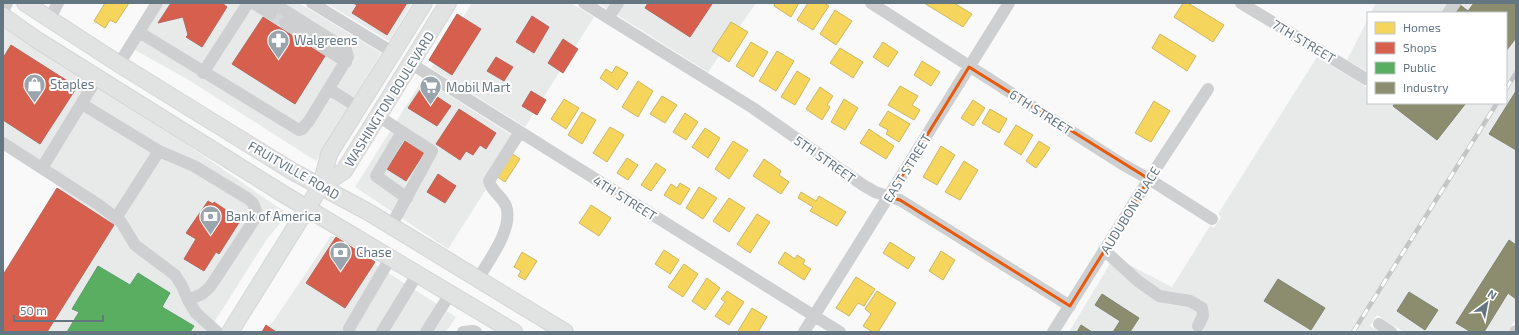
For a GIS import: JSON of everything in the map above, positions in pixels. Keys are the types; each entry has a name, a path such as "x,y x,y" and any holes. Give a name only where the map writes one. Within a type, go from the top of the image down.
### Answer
{"main road":[{"name":"FRUITVILLE ROAD","path":"25,3 49,20 292,172 321,186 391,226 565,332"},
{"name":"WASHINGTON BOULEVARD","path":"230,332 321,186 329,154 394,53 424,3"},
{"name":"WASHINGTON BOULEVARD","path":"321,186 344,171 448,3"},
{"name":"FRUITVILLE ROAD","path":"3,16 37,40 97,78 514,332"}],"street":[{"path":"3,11 7,3"},
{"path":"49,20 58,3"},
{"path":"119,64 157,3"},
{"path":"203,73 248,3"},
{"path":"139,32 203,73 299,130 302,129 309,121 349,56 346,49 272,9 253,3"},
{"path":"312,3 394,53"},
{"name":"5TH STREET","path":"584,3 753,108 863,185 875,192 900,200 1070,306"},
{"path":"608,18 618,3"},
{"name":"6TH STREET","path":"871,3 1122,164 1149,178 1212,219"},
{"name":"EAST STREET","path":"804,332 1009,3"},
{"name":"7TH STREET","path":"1241,3 1366,79"},
{"path":"1449,12 1456,3"},
{"path":"285,23 346,62"},
{"name":"4TH STREET","path":"410,63 840,332"},
{"path":"42,168 97,78"},
{"path":"329,89 359,108"},
{"name":"AUDUBON PLACE","path":"1054,332 1149,178 1208,89"},
{"path":"82,104 158,151 194,166 226,185 250,200 256,211 254,220 210,287 202,294 188,300"},
{"path":"378,116 432,152 391,226"},
{"path":"402,132 376,176 407,198"},
{"path":"478,279 507,228 509,216 506,205 501,197 490,187 489,181 520,132"},
{"path":"3,143 99,205 121,222 135,245 175,275 196,313 218,332"},
{"path":"116,218 158,151"},
{"path":"1104,250 1138,281 1159,296 1190,301 1202,308 1203,316 1198,326"},
{"path":"350,332 349,329 351,325 391,257"},
{"path":"382,332 418,273"},
{"path":"427,332 450,294"},
{"path":"1379,324 1392,332"},
{"path":"463,332 476,332"}],"highlighted area":[{"path":"969,67 1149,179 1070,306 900,200 889,197"}],"shaded area":[{"path":"164,3 299,3 381,53 316,161 187,79 135,50"},
{"path":"326,3 412,3 389,41"},
{"path":"472,3 571,3 594,17 525,127 431,68"},
{"path":"598,3 756,3 708,72"},
{"path":"1376,3 1516,3 1516,319 1508,332 1404,332 1377,315 1370,326 1379,332 1069,332 1114,257 1172,287 1210,226 1214,228 1221,217 1218,214 1317,57 1367,87 1367,104 1507,104 1507,12 1372,12"},
{"path":"1367,21 1367,71 1347,60"},
{"path":"3,25 144,115 288,214 267,239 208,332 3,332 3,285 62,188 3,148"},
{"path":"423,79 518,139 448,249 355,187"},
{"path":"331,236 437,304 419,332 266,332"},
{"path":"447,311 456,317 446,332 433,332"}],"building: Homes":[{"path":"105,3 129,3 116,23 110,20 105,28 94,21"},
{"path":"775,3 799,3 791,17 774,6"},
{"path":"808,3 824,3 829,6 813,30 797,20"},
{"path":"924,3 954,3 972,14 963,27"},
{"path":"1183,3 1188,3 1224,25 1213,42 1174,17"},
{"path":"835,10 852,21 836,45 820,34"},
{"path":"731,22 748,32 729,62 712,51"},
{"path":"1160,34 1196,56 1187,71 1152,48"},
{"path":"751,42 768,52 753,77 736,66"},
{"path":"883,42 898,52 888,67 873,57"},
{"path":"840,48 863,62 853,78 830,63"},
{"path":"777,51 794,61 776,91 759,81"},
{"path":"922,61 940,72 931,86 914,75"},
{"path":"616,66 628,73 617,90 600,78 606,69 612,73"},
{"path":"797,71 810,79 795,105 781,97"},
{"path":"638,81 653,91 638,117 622,107"},
{"path":"900,86 918,96 912,105 920,110 914,120 888,105"},
{"path":"820,87 833,96 827,105 830,107 822,120 806,109"},
{"path":"662,96 677,105 665,123 650,114"},
{"path":"564,99 579,108 566,129 551,119"},
{"path":"844,99 858,108 845,130 831,122"},
{"path":"973,100 985,108 973,126 961,118"},
{"path":"1154,101 1170,111 1151,142 1135,133"},
{"path":"990,109 1007,119 999,133 982,123"},
{"path":"888,111 910,124 899,142 886,134 888,130 879,125"},
{"path":"582,112 596,120 582,144 568,135"},
{"path":"685,113 698,122 686,140 673,132"},
{"path":"1016,125 1033,135 1021,155 1004,144"},
{"path":"610,127 624,135 607,162 593,153"},
{"path":"705,128 720,138 708,158 692,147"},
{"path":"869,129 894,146 886,159 860,143"},
{"path":"733,141 748,150 729,179 715,169"},
{"path":"1039,141 1050,148 1036,168 1026,161"},
{"path":"941,146 955,155 937,185 923,177"},
{"path":"511,153 520,159 505,182 496,176"},
{"path":"627,158 638,165 628,180 617,173"},
{"path":"764,159 781,171 779,175 789,182 781,194 753,176"},
{"path":"964,161 978,170 960,200 945,192"},
{"path":"656,163 666,170 651,191 641,185"},
{"path":"680,183 690,189 680,205 664,195 671,184 677,188"},
{"path":"699,187 717,198 703,219 686,208"},
{"path":"801,192 816,201 819,196 846,212 837,226 810,211 813,207 798,198"},
{"path":"729,198 745,208 729,232 713,221"},
{"path":"591,205 611,218 599,236 579,223"},
{"path":"757,214 770,222 750,253 737,244"},
{"path":"890,242 915,258 908,269 883,253"},
{"path":"664,250 679,260 670,274 655,264"},
{"path":"941,251 955,260 943,280 929,271"},
{"path":"522,252 537,261 525,280 518,276 521,271 514,267"},
{"path":"785,252 795,259 797,255 805,260 803,264 811,269 804,280 778,263"},
{"path":"684,264 698,274 683,297 668,287"},
{"path":"856,277 875,289 864,306 858,303 849,316 836,308"},
{"path":"707,278 720,288 705,310 692,301"},
{"path":"727,291 744,302 729,325 715,316 725,302 721,299"},
{"path":"877,291 896,303 878,332 873,332 863,326 871,314 865,309"},
{"path":"752,308 767,317 758,332 738,331"}],"building: Shops":[{"path":"171,3 222,3 227,7 202,47 186,37 188,35 183,17 158,23"},
{"path":"353,3 407,3 387,35 352,13 357,5"},
{"path":"648,3 712,4 690,37 645,8"},
{"path":"457,14 481,29 452,75 429,60"},
{"path":"532,16 549,27 534,53 516,42"},
{"name":"Walgreens","path":"263,17 325,56 295,104 232,64"},
{"path":"563,39 578,49 563,73 548,63"},
{"name":"Staples","path":"11,45 77,87 40,144 3,120 3,58"},
{"path":"496,57 513,67 504,81 487,71"},
{"name":"Mobil Mart","path":"422,87 451,106 437,126 408,108"},
{"path":"531,91 546,100 537,115 522,106"},
{"path":"459,109 496,133 486,149 480,145 473,155 466,151 460,160 436,144"},
{"path":"405,141 424,153 406,181 387,169"},
{"path":"438,174 456,186 445,203 427,192"},
{"path":"57,188 114,225 47,332 3,332 3,275"},
{"name":"Bank of America","path":"208,201 213,204 214,202 232,214 231,216 240,221 219,254 216,252 204,271 184,259 196,239 186,233"},
{"name":"Chase","path":"336,237 375,262 345,308 306,283"},
{"path":"266,325 276,332 262,332"}],"building: Public":[{"path":"98,266 130,285 138,273 170,293 162,307 194,326 190,332 67,332 79,312 72,309"}],"building: Industry":[{"path":"1474,3 1516,3 1516,38 1507,50 1507,12 1454,12 1459,4 1468,11"},
{"path":"1516,91 1516,150 1489,134"},
{"path":"1394,104 1465,104 1437,140 1393,106"},
{"path":"1509,240 1516,245 1516,299 1508,293 1484,332 1471,332 1456,323"},
{"path":"1278,279 1325,308 1311,330 1264,301"},
{"path":"1409,292 1438,310 1425,330 1397,311"},
{"path":"1102,294 1139,318 1130,332 1113,332 1120,321 1095,305"},
{"path":"1081,325 1092,332 1077,332"}],"tunnel":[{"path":"271,14 285,23"}],"railway":[{"path":"1507,87 1516,73"},
{"path":"1353,332 1496,104"}],"place":[{"name":"Walgreens","path":"279,60"},
{"name":"Staples","path":"34,104"},
{"name":"Mobil Mart","path":"430,106"},
{"name":"Bank of America","path":"211,236"},
{"name":"Chase","path":"341,272"}]}
